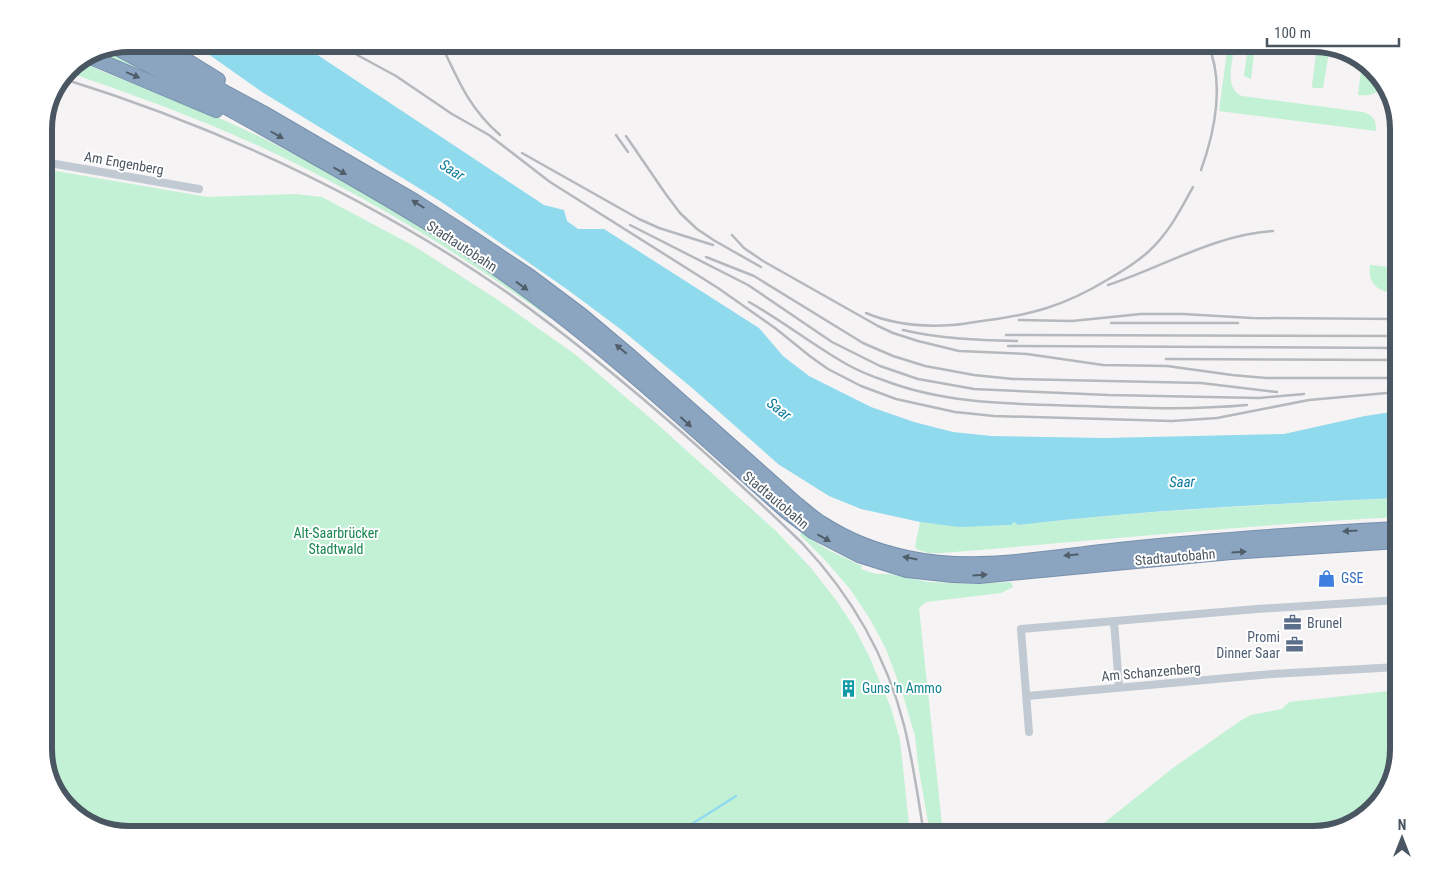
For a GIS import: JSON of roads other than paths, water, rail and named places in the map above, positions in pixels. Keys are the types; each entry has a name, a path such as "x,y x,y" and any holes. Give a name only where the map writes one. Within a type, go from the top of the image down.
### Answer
{"highway":[{"path":"127,53 260,119"},
{"path":"149,53 260,119"},
{"path":"174,53 234,90 260,119"},
{"path":"97,60 205,106 260,119"},
{"name":"Stadtautobahn","path":"260,119 414,201 529,276 631,357 794,502 820,522 863,545 894,555 932,562 979,564 1220,541 1390,530"},
{"name":"Stadtautobahn","path":"260,119 466,247 522,286 623,366 786,511 814,532 859,555 906,570 931,574 979,576 1236,552 1390,542"}],"street":[{"name":"Am Engenberg","path":"53,164 199,189"},
{"path":"1029,732 1021,629 1257,608 1390,600"},
{"path":"1114,621 1119,687"},
{"name":"Am Schanzenberg","path":"1027,696 1272,674 1390,667"}],"water":[{"name":"Saar","path":"206,53 315,53 544,205 564,210 567,221 578,229 604,229 759,328 783,356 809,376 871,407 914,422 953,432 991,436 1105,438 1284,434 1389,412 1390,498 1208,508 1018,525 1014,522 1011,525 959,527 920,522 861,509 829,496 778,464 691,387 623,331 568,290 440,201 262,92"}],"waterway":[{"path":"689,826 736,796"}],"railway":[{"path":"354,53 396,76 452,114 489,135 550,182 718,288 775,328 828,369 861,386 896,399 955,412 994,416 1172,421 1217,418 1309,400 1389,393"},
{"path":"445,53 472,104 500,135"},
{"path":"1201,170 1210,142 1217,96 1215,66 1211,53"},
{"path":"70,81 122,98 237,143 293,168 401,226 454,257 530,309 602,365 672,424 802,543 836,584 865,627 887,674 904,725 923,826"},
{"path":"616,135 628,152"},
{"path":"626,136 680,213 697,229 761,267"},
{"path":"522,153 639,219 659,228 713,245"},
{"path":"866,313 886,320 908,324 930,326 956,325 1016,316 1061,303 1112,277 1148,252 1168,230 1193,187"},
{"path":"630,225 748,285 832,342 880,366 918,379 974,389 1108,395 1259,398 1304,394"},
{"path":"1108,285 1209,245 1251,234 1273,231"},
{"path":"732,235 744,248 763,261 878,326 918,341 959,351 1027,354 1103,365 1167,366 1266,378 1389,378"},
{"path":"706,257 754,276 863,343 893,356 925,366 974,375 1013,379 1201,383 1277,392"},
{"path":"749,302 852,367 883,380 932,394 982,402 1034,405 1166,408 1247,405"},
{"path":"1019,320 1072,321 1141,314 1183,314 1252,318 1389,319"},
{"path":"1111,323 1238,323"},
{"path":"903,330 945,337 1017,341"},
{"path":"1006,335 1389,336"},
{"path":"1008,346 1389,348"},
{"path":"1166,359 1389,360"}],"place":[{"name":"GSE","path":"1327,578"},
{"name":"Brunel","path":"1293,623"},
{"name":"Promi Dinner Saar","path":"1294,645"},
{"name":"Guns 'n Ammo","path":"848,688"}],"park label":[{"name":"Alt-Saarbrücker Stadtwald","path":"336,542"}]}
